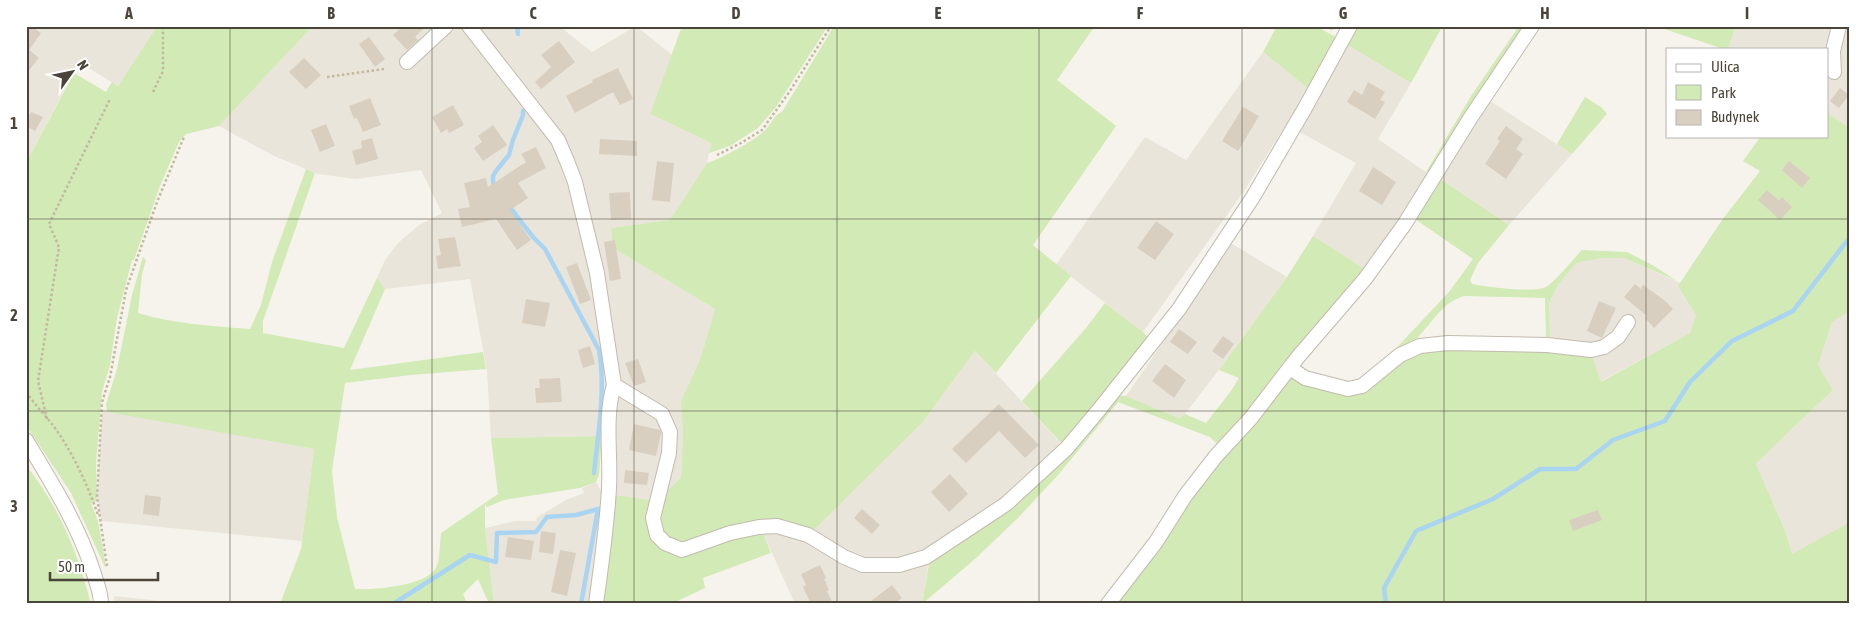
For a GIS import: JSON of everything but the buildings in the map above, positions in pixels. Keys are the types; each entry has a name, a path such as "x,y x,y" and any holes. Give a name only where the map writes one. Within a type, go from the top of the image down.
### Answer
{"street":[{"path":"407,62 446,26"},
{"path":"469,26 558,140 575,182 597,273 614,385 610,397 608,420 610,489 596,604"},
{"path":"614,385 662,414 670,432 669,453 653,518 657,535 665,544 682,550 730,533 759,527 777,526 808,535 863,566 899,565 926,557 1006,504 1066,449 1098,411 1178,309 1253,196 1305,108 1350,26"},
{"path":"1108,604 1156,542 1185,496 1216,456 1251,418 1290,368 1365,279 1404,225 1471,117 1532,26"},
{"path":"1834,72 1833,51 1839,26"},
{"path":"1290,368 1305,378 1348,389 1362,386 1400,356 1420,346 1448,343 1547,345 1591,350 1604,347 1618,336 1628,322"},
{"path":"26,440 63,502 84,546 99,589 101,604"}],"path":[{"path":"153,92 163,71 163,26"},
{"path":"717,155 762,130 790,91 831,26"},
{"path":"327,77 384,69"},
{"path":"47,419 38,381 59,247 49,224 110,99"},
{"path":"107,568 97,497 102,402 110,376 126,290 157,202 184,137"},
{"path":"26,392 69,450 86,483 100,521"}],"shaded area":[{"path":"26,26 157,26 118,86 79,62 26,163"},
{"path":"309,26 559,26 592,52 636,26 672,55 650,114 711,143 707,163 670,220 611,228 613,248 715,309 701,357 681,401 683,433 681,477 657,501 609,495 609,436 491,438 487,371 470,279 385,289 377,278 385,260 398,243 419,225 442,213 421,170 356,179 318,174 274,156 219,126 311,28"},
{"path":"1736,26 1850,26 1850,128 1828,114 1828,48 1728,48"},
{"path":"1346,44 1411,83 1378,139 1430,175 1365,269 1313,236 1356,163 1298,131"},
{"path":"1263,52 1309,89 1242,194 1143,332 1056,265 1145,137 1186,160"},
{"path":"1484,97 1572,154 1509,225 1435,175"},
{"path":"1231,243 1287,277 1185,414 1179,418 1126,396"},
{"path":"1601,258 1624,258 1680,283 1696,315 1690,333 1600,382 1590,350 1547,345 1550,334 1549,303 1558,285 1576,263"},
{"path":"1850,311 1850,522 1792,555 1786,533 1756,464 1833,390 1818,365 1832,322"},
{"path":"975,351 1066,449 930,554 922,604 795,604 763,533 780,532 806,542 813,531 922,423"},
{"path":"102,411 314,449 302,541 101,521 97,494"},
{"path":"596,482 608,504 596,604 494,604 485,528 515,521 536,521 537,517 568,499 584,493 582,488"},
{"path":"114,596 190,604 114,604"}],"green space":[{"path":"157,26 309,26 311,28 219,126 186,134 179,142 160,186 134,260 132,260 117,318 110,365 102,392 96,464 97,501 91,503 98,521 105,567 71,493 26,425 26,163 74,73 106,92 112,82 118,86"},
{"path":"682,26 828,26 776,107 758,128 730,146 709,153 711,143 650,114"},
{"path":"834,26 1095,26 1057,80 1116,126 1033,245 1071,276 996,373 975,351 922,423 813,531 790,523 770,520 726,527 737,539 743,536 763,533 771,553 703,578 705,588 671,604 600,604 613,495 657,501 681,477 683,433 681,401 701,357 715,309 613,248 611,228 670,220 707,163 728,154 758,136 782,112"},
{"path":"1277,26 1315,26 1338,38 1309,89 1263,52"},
{"path":"1357,26 1442,27 1411,83 1346,44"},
{"path":"1519,26 1527,26 1430,175 1426,172 1471,96"},
{"path":"1656,26 1736,26 1728,48 1720,48"},
{"path":"1585,97 1601,107 1607,114 1572,154 1557,144"},
{"path":"1828,114 1850,128 1850,311 1832,322 1818,365 1833,390 1756,464 1786,533 1792,554 1850,522 1850,604 1114,604 1181,510 1291,372 1349,392 1422,350 1450,347 1591,353 1601,382 1690,333 1696,315 1678,286 1722,220 1760,171 1743,161 1760,138 1828,138"},
{"path":"306,169 315,173 263,321 263,333 344,348 377,278 385,289 350,370 483,352 486,369 345,383 332,471 337,517 355,589 386,588 411,583 422,579 436,568 441,533 498,494 491,438 602,436 599,475 596,482 580,488 504,500 487,507 485,504 485,528 494,604 489,604 478,579 463,594 467,604 280,604 301,549 314,449 107,412 106,404 117,369 132,295 143,257 146,260 142,274 138,313 207,326 250,329 261,305 272,262"},
{"path":"1439,178 1509,225 1478,263 1470,280 1472,284 1498,288 1540,289 1550,284 1582,250 1627,252 1677,281 1624,258 1601,258 1576,263 1558,285 1549,303 1549,339 1546,339 1545,298 1464,296 1448,304 1412,343 1383,362 1449,292 1473,259 1415,219"},
{"path":"1313,236 1365,269 1215,452 1217,444 1210,437 1118,402 1059,474 1018,518 975,559 922,604 929,564 1024,497 1075,449 1116,396 1126,396 1179,418 1185,414 1206,423 1239,378 1219,370 1287,277"},
{"path":"1105,303 1143,332 1149,339 1064,446 1022,401 1086,328"},
{"path":"26,465 49,498 66,531 91,604 26,604"}],"waterway":[{"path":"517,26 518,34"},
{"path":"496,189 493,176 509,155 523,111"},
{"path":"508,205 545,249 599,350 602,396 594,473"},
{"path":"1386,604 1384,588 1416,531 1493,499 1540,469 1576,469 1613,440 1665,421 1690,382 1732,341 1793,311 1850,237"},
{"path":"393,604 470,555 496,562 497,533 536,532 547,517 576,515 598,509 581,604"}]}
